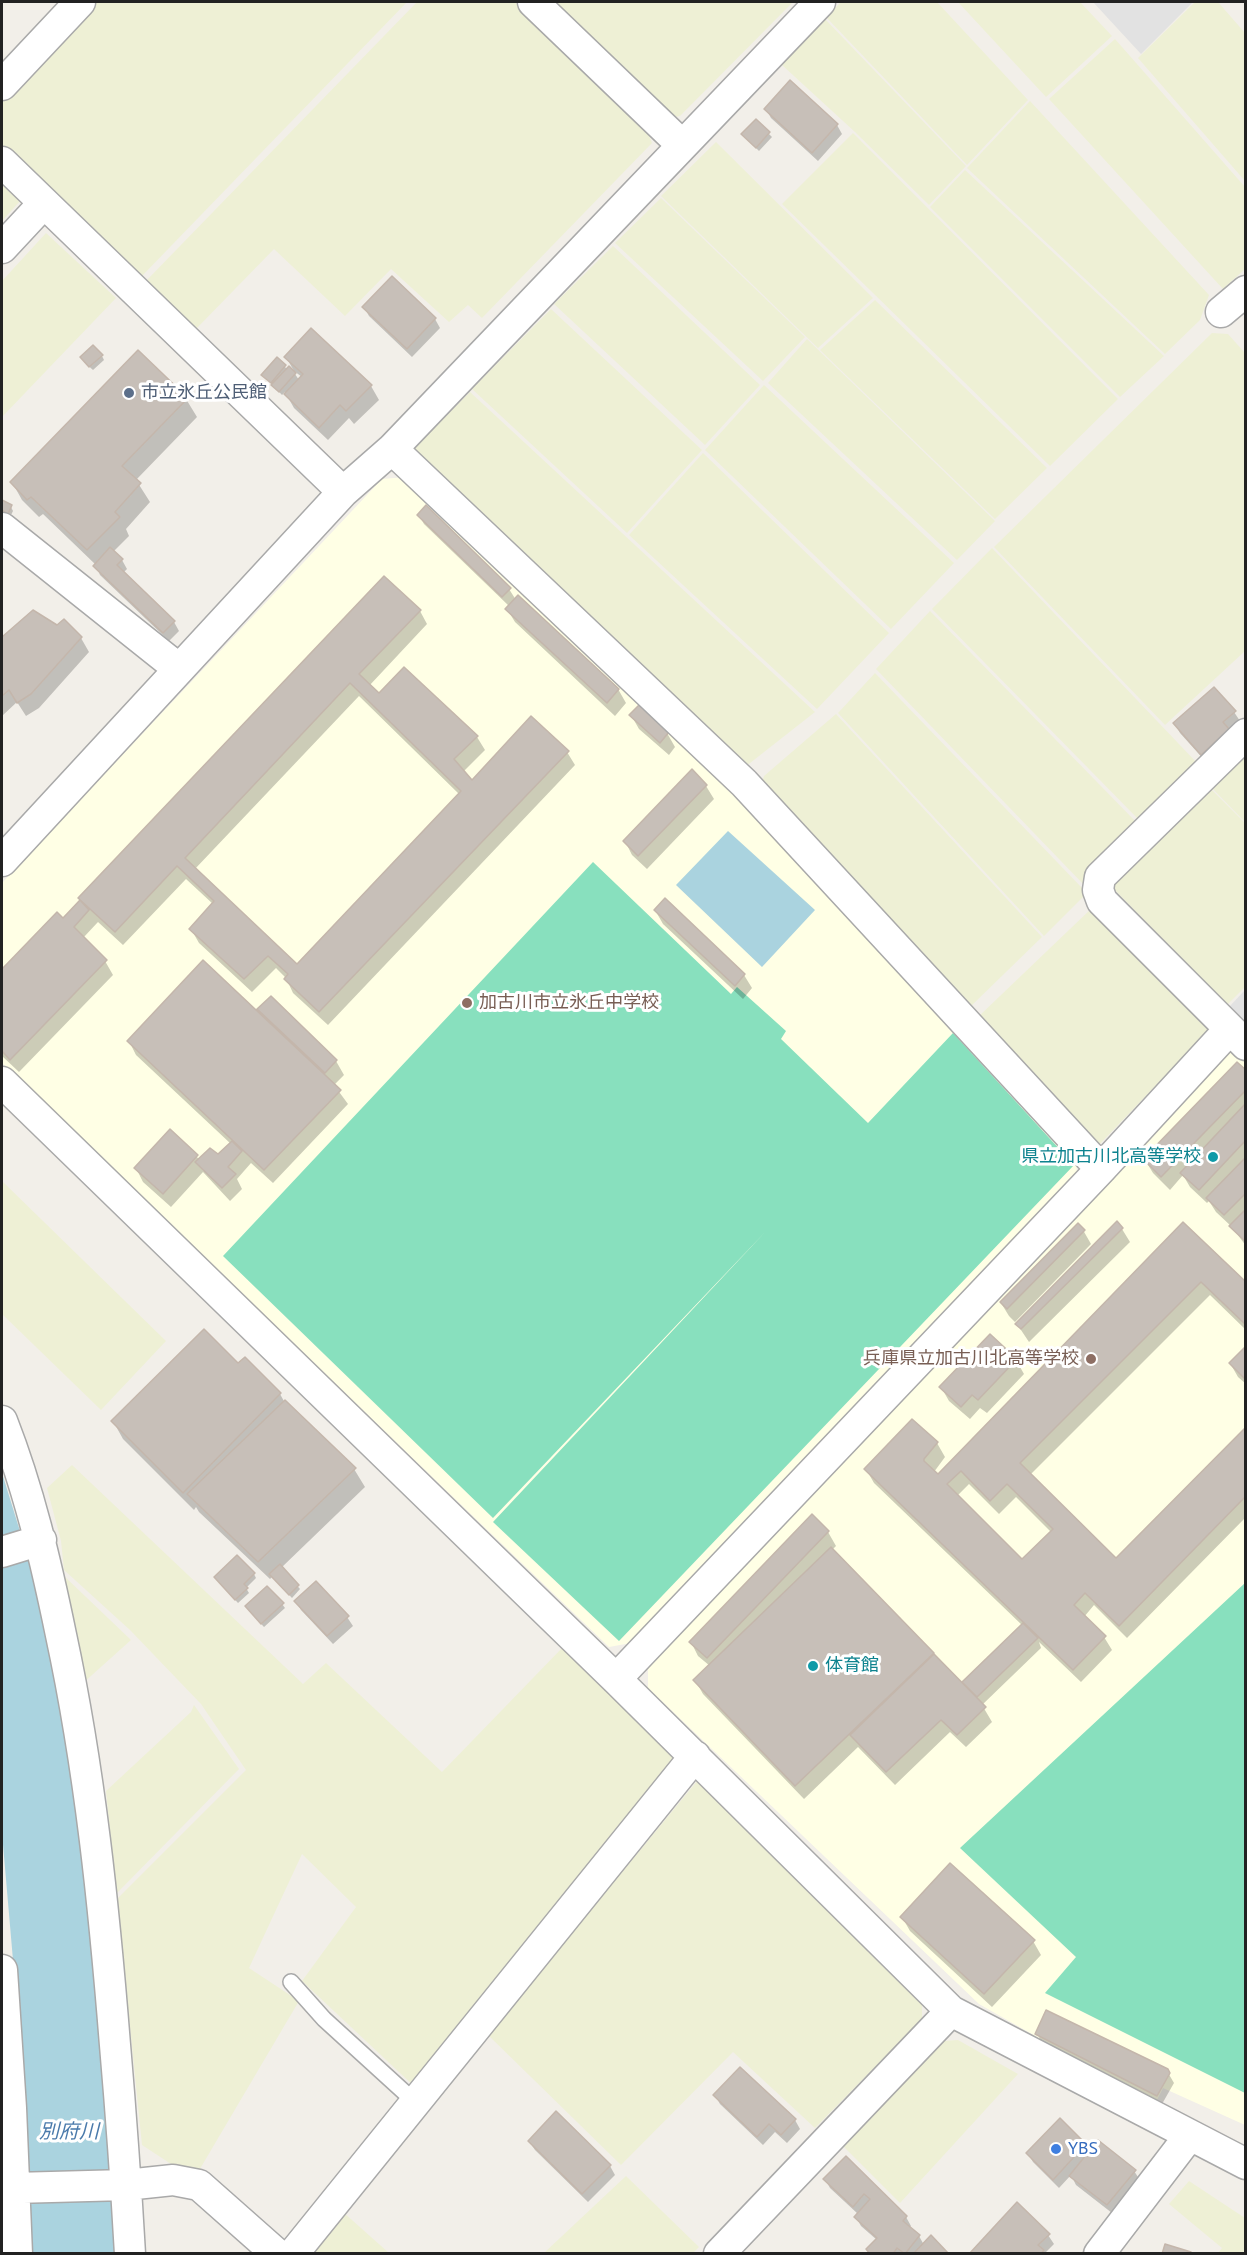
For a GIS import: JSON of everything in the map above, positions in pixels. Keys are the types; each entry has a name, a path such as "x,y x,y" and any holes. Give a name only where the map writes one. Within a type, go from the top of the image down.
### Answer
{"street":[{"path":"2,85 81,2"},
{"path":"533,2 682,145"},
{"path":"2,861 343,492 392,449 820,2"},
{"path":"2,162 343,492"},
{"path":"2,248 43,204"},
{"path":"1221,312 1245,291"},
{"path":"392,449 744,783 1101,1169"},
{"path":"2,528 179,669"},
{"path":"616,1679 1101,1169 1237,1037 1102,901 1098,890 1100,877 1245,734"},
{"path":"2,1082 616,1679 951,2011 1245,2164"},
{"path":"2,1421 17,1460 41,1540 72,1686 93,1815 109,1967 130,2253"},
{"path":"2,1552 41,1540"},
{"path":"293,2253 694,1756"},
{"path":"2,1970 14,2188 11,2241"},
{"path":"719,2253 951,2011"},
{"path":"1099,2253 1190,2135"},
{"path":"14,2188 126,2185 172,2180 199,2185 278,2253"}],"lane":[{"path":"291,1982 324,2019 414,2101"}],"shaded area":[{"path":"97,2 407,2 142,276 2,145 2,103"},
{"path":"417,2 515,2 647,130 652,143 482,318 468,305 449,322 391,269 345,316 274,249 196,329 146,281"},
{"path":"549,2 793,2 680,116 675,117 664,111"},
{"path":"841,2 937,2 1028,100 967,165 826,17"},
{"path":"958,2 1080,2 1112,36 1046,97"},
{"path":"1093,2 1193,2 1141,54"},
{"path":"1195,2 1218,2 1245,33 1245,181 1138,58"},
{"path":"825,19 966,166 929,205 855,132 782,65"},
{"path":"1115,39 1245,187 1245,269 1223,289 1049,99"},
{"path":"1030,101 1209,295 1200,320 1165,354 967,168"},
{"path":"853,133 1118,399 1050,466 782,204"},
{"path":"716,142 873,298 818,348 661,196"},
{"path":"965,170 1164,356 1120,397 930,207"},
{"path":"2,181 21,200 2,221"},
{"path":"661,198 805,337 763,381 615,243"},
{"path":"46,233 116,298 2,417 2,281"},
{"path":"613,246 760,385 705,445 554,304"},
{"path":"875,300 1047,468 995,519 820,350"},
{"path":"551,309 702,450 627,533 472,389"},
{"path":"1212,333 1228,334 1245,353 1245,651 1165,725 994,547"},
{"path":"807,339 995,521 957,560 768,383"},
{"path":"764,385 954,563 891,629 705,450"},
{"path":"470,392 815,712 745,767 412,450"},
{"path":"703,453 889,633 817,709 629,535"},
{"name":"加古川市立氷丘中学校","path":"406,477 729,784 1075,1157 1077,1172 631,1643 609,1647 2,1063 2,883 382,479"},
{"path":"992,548 1199,765 1141,822 932,609"},
{"path":"930,611 1139,825 1085,886 876,669"},
{"path":"875,673 1084,890 1083,897 1044,936 838,713"},
{"path":"836,714 1042,937 968,1009 761,786 764,776"},
{"path":"1245,750 1245,822 1209,785"},
{"path":"1208,786 1245,823 1245,987 1227,1005 1108,883"},
{"path":"1093,907 1211,1024 1207,1032 1096,1148 977,1018"},
{"path":"1245,990 1245,1024 1229,1007"},
{"name":"兵庫県立加古川北高等学校","path":"1231,1049 1246,1054 1245,2125 1163,2088 1155,2104 979,2004 648,1688 648,1663"},
{"path":"2,1181 166,1341 101,1410 2,1314"},
{"path":"72,1465 303,1684 326,1663 442,1772 563,1647 680,1763 417,2089 302,1981 356,1907 302,1854 249,1968 299,2001 194,2179 142,2145 117,1899 246,1770 201,1704 130,1630 64,1570 61,1541 47,1488"},
{"path":"63,1575 131,1640 82,1684"},
{"path":"194,1705 239,1769 116,1894 106,1791 191,1712"},
{"path":"698,1780 922,1995 922,2019 815,2128 733,2052 621,2165 488,2035"},
{"path":"958,2040 1018,2074 900,2203 842,2145 944,2041"},
{"path":"626,2176 699,2247 693,2253 544,2253"},
{"path":"1189,2181 1245,2218 1245,2253 1218,2253 1222,2248 1169,2204"},
{"path":"343,2212 389,2253 312,2254"}],"green space":[{"path":"593,862 731,994 737,987 786,1031 781,1039 868,1123 953,1033 1074,1165 619,1641 493,1522 768,1229 493,1518 223,1256"},
{"path":"1245,1583 1245,2093 1045,1993 1076,1957 960,1848"}],"water":[{"path":"728,831 815,910 762,967 676,885"},
{"name":"別府川","path":"2,1473 49,1625 99,1960 116,2253 29,2253 18,2018 2,1833"}],"building":[{"path":"790,80 838,124 812,153 764,109"},
{"path":"756,119 770,132 756,148 741,134"},
{"path":"392,276 436,318 407,349 362,307"},
{"path":"311,328 372,385 346,411 340,405 319,428 284,394 303,374 284,357"},
{"path":"93,345 103,355 89,367 80,357"},
{"path":"138,350 188,398 122,466 141,483 115,512 120,517 87,550 31,497 27,500 10,482"},
{"path":"277,357 286,365 271,383 261,375"},
{"path":"289,366 296,373 279,392 271,385"},
{"path":"2,500 12,505 8,514 2,510"},
{"path":"426,505 511,588 502,597 417,515"},
{"path":"110,547 123,559 117,565 175,621 163,633 93,566"},
{"path":"384,576 421,610 359,674 379,693 404,667 478,736 454,759 472,780 531,716 569,751 319,1012 284,979 288,974 268,956 244,979 189,929 214,901 177,866 115,932 78,898","holes":["350,683 461,791 297,964 185,858"]},
{"path":"518,595 619,689 607,703 505,609"},
{"path":"33,610 57,625 64,619 82,637 31,694 17,703 9,690 2,696 2,637"},
{"path":"1214,687 1236,711 1223,722 1229,729 1201,755 1173,723"},
{"path":"639,705 669,732 660,743 629,715"},
{"path":"692,769 707,785 638,856 623,841"},
{"path":"665,898 745,974 735,986 654,910"},
{"path":"80,900 89,910 74,927 107,960 10,1060 2,1051 2,969 57,912 63,918"},
{"path":"203,960 341,1090 264,1170 127,1041"},
{"path":"271,996 337,1060 325,1073 257,1009"},
{"path":"1237,1062 1246,1070 1246,1090 1161,1177 1143,1159"},
{"name":"県立加古川北高等学校","path":"1246,1103 1246,1140 1199,1190 1180,1173"},
{"path":"170,1129 198,1155 163,1194 134,1168"},
{"path":"232,1141 242,1151 228,1167 236,1174 222,1188 195,1162 210,1148 218,1154"},
{"name":"県立加古川北高等学校","path":"1246,1157 1246,1193 1224,1215 1206,1198"},
{"path":"1246,1209 1246,1242 1229,1226"},
{"path":"1117,1221 1123,1228 1021,1329 1015,1324"},
{"path":"1183,1222 1246,1282 1246,1325 1201,1282 1020,1463 1116,1558 1246,1427 1246,1496 1119,1626 1085,1593 1074,1605 1106,1636 1073,1670 864,1469 912,1419 938,1442 924,1461 938,1474","holes":["961,1471 990,1501 1007,1484 1053,1529 1022,1559 947,1484"]},
{"path":"1078,1223 1085,1230 1007,1309 1000,1302"},
{"path":"204,1329 238,1363 245,1357 281,1393 183,1493 111,1421"},
{"path":"990,1334 1017,1359 978,1400 972,1395 961,1407 939,1387"},
{"path":"1246,1346 1246,1380 1229,1363"},
{"path":"285,1400 356,1468 258,1562 187,1494"},
{"path":"812,1514 829,1531 707,1658 689,1642"},
{"name":"体育館","path":"831,1547 934,1653 795,1786 693,1680"},
{"path":"237,1555 255,1573 244,1584 248,1588 235,1600 214,1577"},
{"path":"280,1564 299,1585 289,1595 269,1574"},
{"path":"316,1581 349,1616 327,1636 294,1601"},
{"path":"267,1586 284,1603 261,1624 245,1606"},
{"path":"1023,1623 1038,1638 977,1697 962,1682"},
{"path":"934,1654 986,1707 957,1735 941,1720 886,1772 850,1735"},
{"path":"950,1863 1035,1940 984,1994 900,1917"},
{"path":"1046,2010 1168,2069 1170,2073 1157,2096 1035,2034"},
{"path":"740,2067 796,2119 781,2135 769,2124 757,2137 713,2095"},
{"path":"556,2111 611,2165 582,2194 528,2141"},
{"name":"YBS","path":"1060,2118 1086,2144 1053,2180 1026,2153"},
{"path":"1098,2140 1136,2170 1107,2205 1069,2176"},
{"path":"846,2156 907,2216 903,2221 920,2235 905,2254 897,2248 893,2254 870,2254 866,2249 877,2238 854,2217 870,2199 864,2194 853,2207 823,2179"},
{"path":"1017,2202 1050,2234 1038,2245 1044,2250 1041,2254 969,2254"},
{"path":"931,2235 949,2254 913,2254"},
{"path":"1165,2244 1191,2252 1191,2254 1162,2254"}],"place":[{"name":"市立氷丘公民館","path":"129,393"},
{"name":"加古川市立氷丘中学校","path":"467,1003"},
{"name":"県立加古川北高等学校","path":"1213,1157"},
{"name":"兵庫県立加古川北高等学校","path":"1091,1359"},
{"name":"体育館","path":"813,1666"},
{"name":"YBS","path":"1056,2149"}]}
